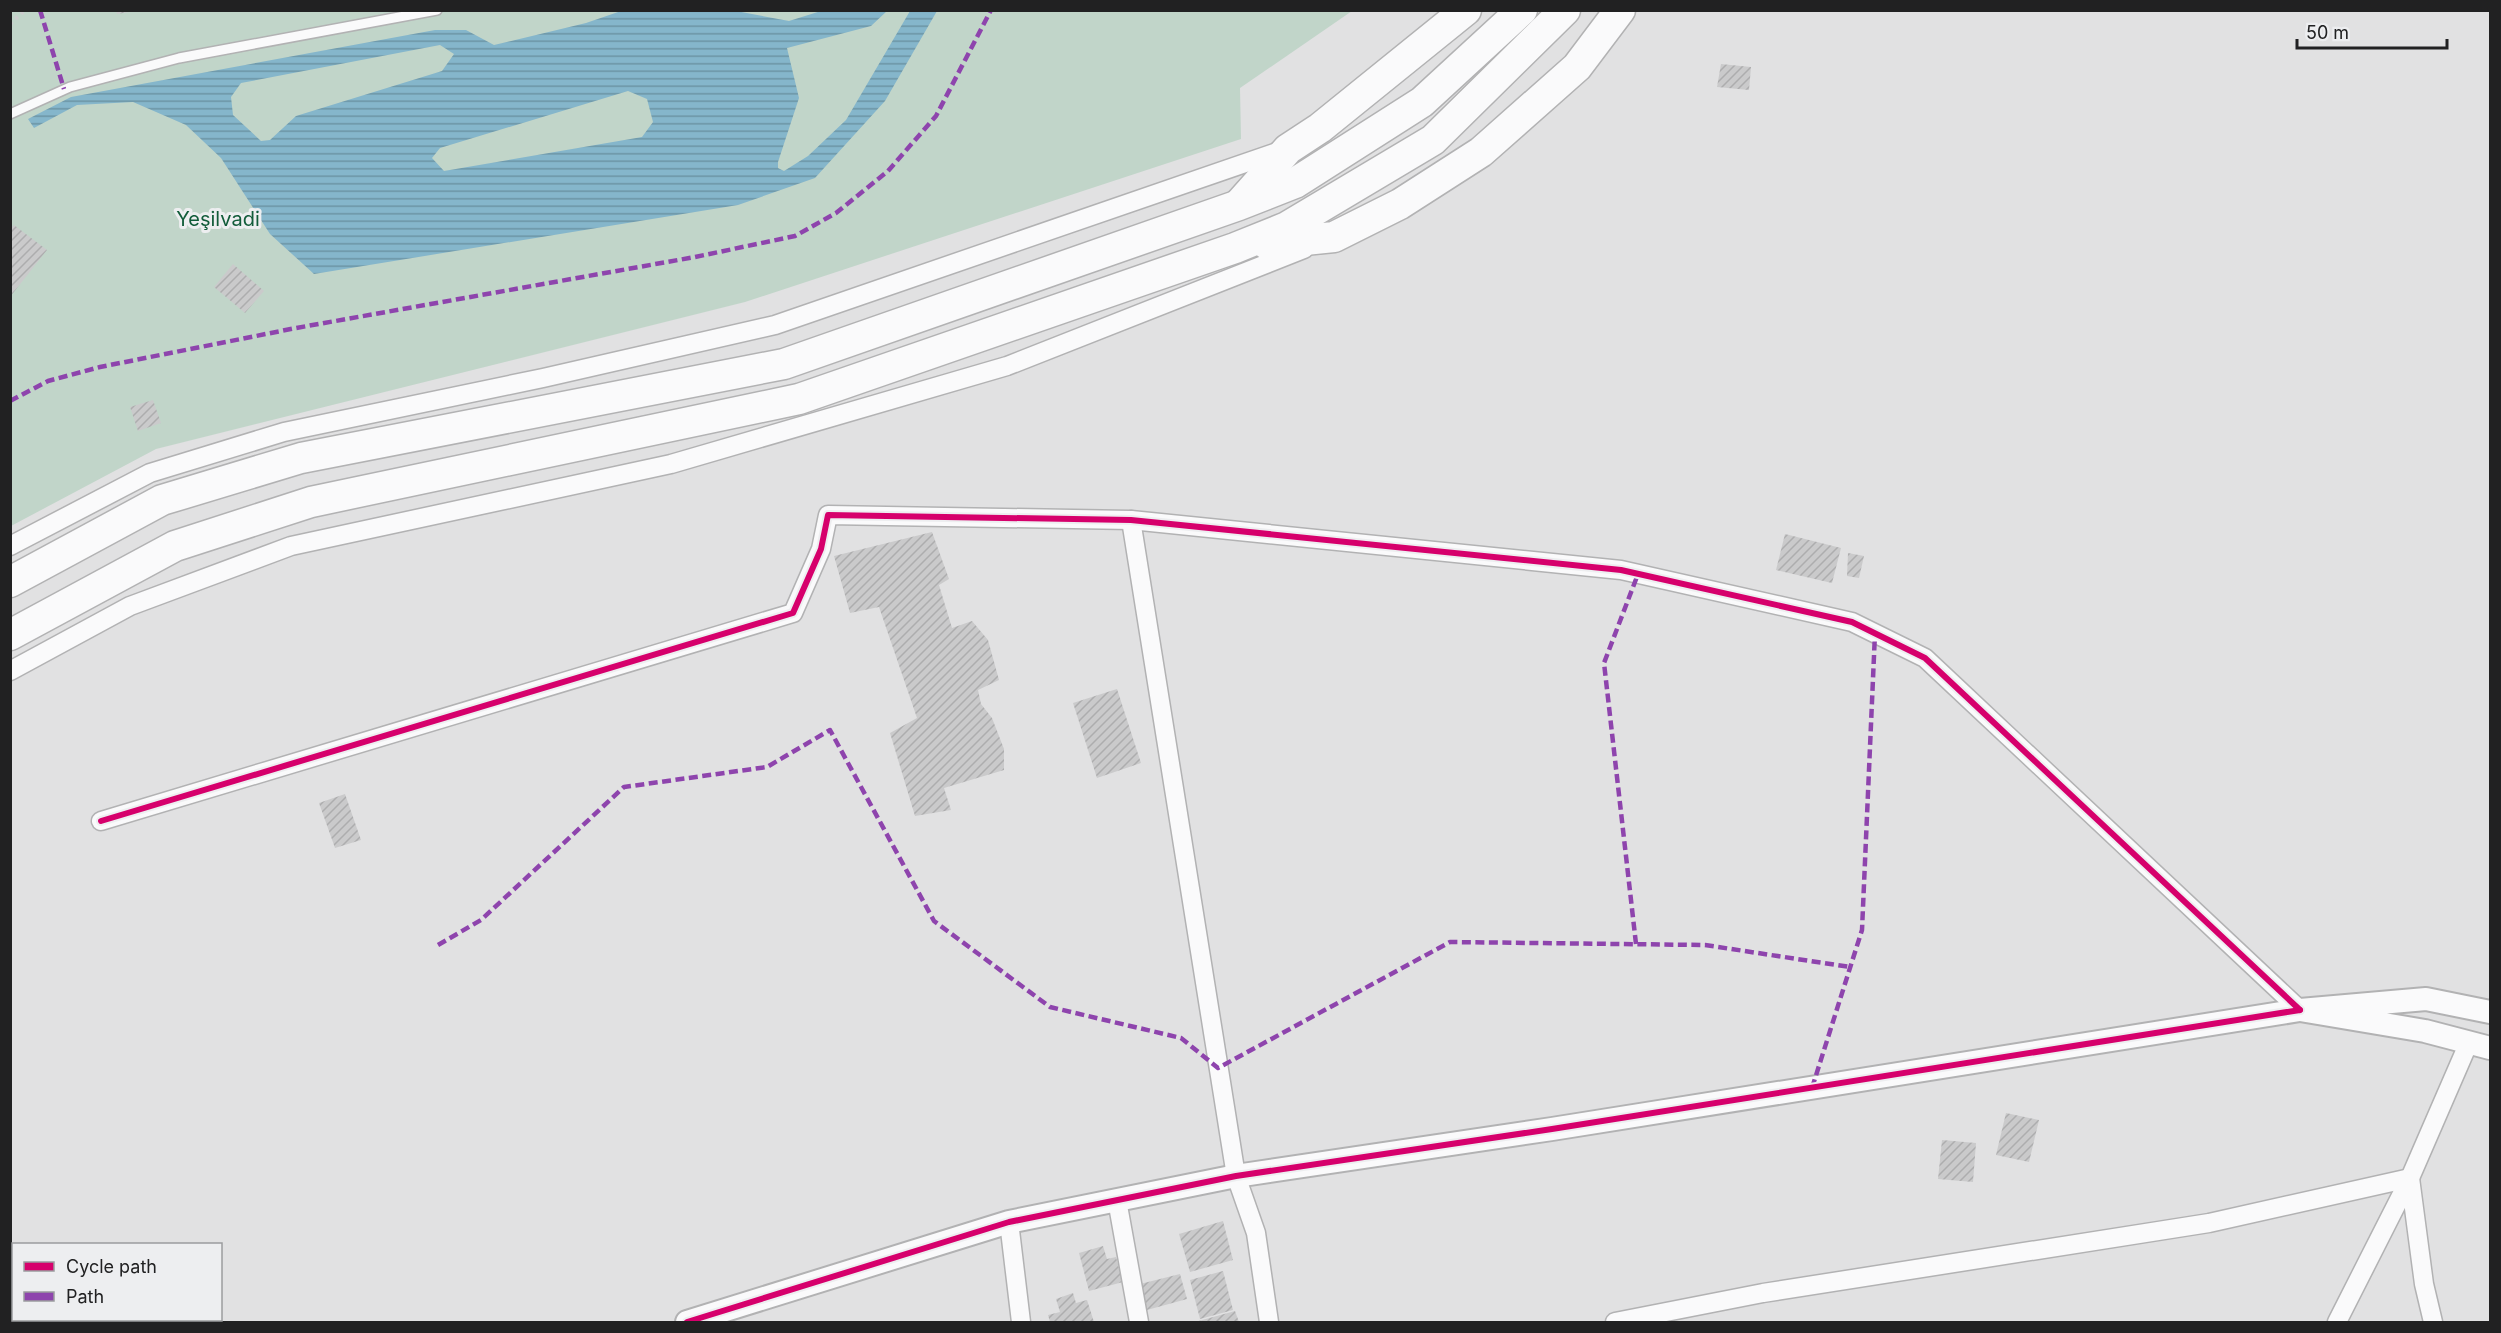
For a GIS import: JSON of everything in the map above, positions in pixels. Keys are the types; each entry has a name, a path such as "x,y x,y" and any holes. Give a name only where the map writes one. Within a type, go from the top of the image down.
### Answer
{"main road":[{"path":"1239,205 1288,149 1320,128 1466,10"},
{"path":"10,582 162,500 301,458 784,364 1239,205 1295,183 1422,102 1522,10"},
{"path":"10,635 175,546 311,502 799,399 1235,248 1287,227 1433,140 1565,10"},
{"path":"1235,248 1334,237 1400,204 1481,152 1577,67 1620,10"}],"street":[{"path":"10,546 150,473 284,432 543,378 775,325 1288,149"},
{"path":"10,671 130,606 291,546 671,464 1007,366 1334,237"},
{"path":"100,821 793,613 821,549 828,515 1131,520 1622,570 1852,622 1925,658 2300,1010 2425,1030 2480,1045 2337,1323"},
{"path":"1131,520 1236,1176 1256,1233 1269,1323"},
{"path":"687,1323 1009,1222 1236,1176 1564,1128 2300,1010 2426,999 2490,1012"},
{"path":"1615,1323 1763,1293 2209,1222 2410,1178"},
{"path":"2410,1178 2424,1284 2433,1323"},
{"path":"1117,1200 1139,1323"},
{"path":"1009,1222 1021,1323"}],"lane":[{"path":"10,114 70,87 179,58 437,10"}],"path":[{"path":"10,24 25,10"}],"green space":[{"name":"Yeşilvadi","path":"11,11 1352,11 1240,88 1241,139 745,302 156,449 11,526"}],"water":[{"path":"624,10 736,11 789,21 821,11 887,11 871,26 787,48 799,98 778,162 778,168 784,171 808,156 846,120 910,11 937,11 885,101 815,178 738,205 314,274 270,234 221,158 186,125 133,102 77,105 34,128 28,119 71,97 435,30 466,30 494,45 586,23","holes":["440,45 454,54 442,71 296,116 270,140 261,141 233,115 231,97 241,83","628,91 647,99 653,122 642,137 444,171 432,158 440,148"]}],"building":[{"path":"116,10 130,10 130,12 117,14"},
{"path":"1721,64 1751,67 1749,90 1717,87"},
{"path":"14,225 47,250 10,297 10,230"},
{"path":"233,264 264,291 245,313 214,287"},
{"path":"153,400 161,423 138,431 130,407"},
{"path":"932,532 949,579 939,585 952,628 972,621 988,640 999,680 978,690 981,704 992,718 1004,749 1004,770 944,788 951,810 915,816 890,733 917,718 879,607 850,613 834,556"},
{"path":"1785,534 1841,548 1832,583 1776,570"},
{"path":"1848,553 1864,556 1859,578 1847,576"},
{"path":"1117,689 1141,763 1097,778 1073,703"},
{"path":"345,794 361,840 335,848 319,803"},
{"path":"2006,1113 2039,1120 2029,1162 1996,1155"},
{"path":"1942,1140 1976,1143 1973,1182 1938,1179"},
{"path":"1223,1221 1233,1260 1190,1272 1179,1234"},
{"path":"1103,1246 1107,1259 1116,1257 1123,1282 1089,1291 1079,1253"},
{"path":"1223,1271 1233,1310 1200,1319 1190,1280"},
{"path":"1180,1274 1187,1299 1147,1310 1140,1284"},
{"path":"1073,1293 1076,1303 1087,1300 1094,1322 1050,1322 1048,1315 1060,1312 1056,1299"},
{"path":"1235,1311 1239,1322 1195,1322"}],"marked path":[{"path":"40,10 64,89"},
{"path":"10,401 48,381 100,367 296,328 695,257 795,236 836,213 888,171 936,116 991,10"},
{"path":"1636,944 1604,663 1638,574"},
{"path":"1812,1088 1862,930 1875,633"},
{"path":"438,945 481,920 624,787 767,767 830,730 934,921 1050,1007 1181,1038 1218,1068 1450,942 1705,945 1850,967"}],"cycle path":[{"path":"101,821 793,613 821,549 828,515 1131,520 1621,570 1852,622 1925,658 2300,1010"},
{"path":"687,1322 1009,1222 1236,1176 1552,1129 2300,1010"}]}
